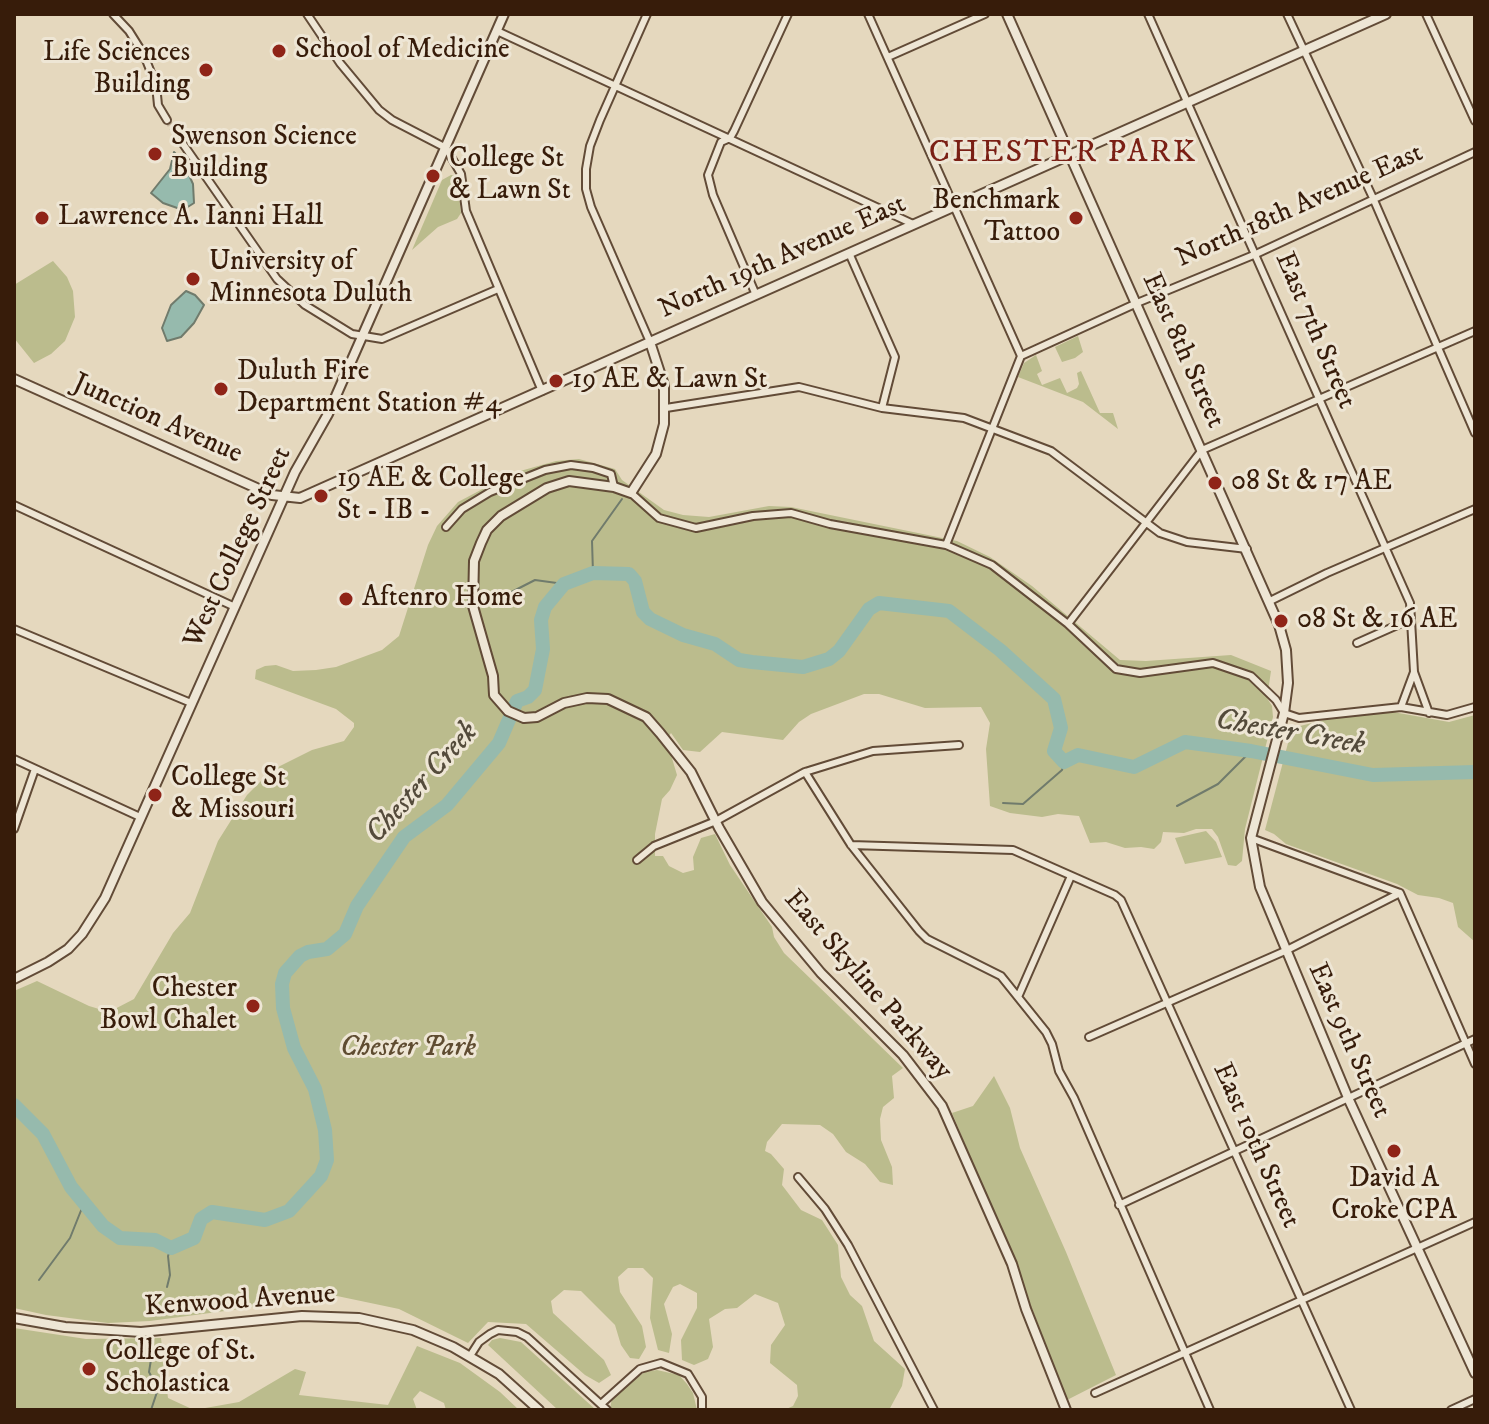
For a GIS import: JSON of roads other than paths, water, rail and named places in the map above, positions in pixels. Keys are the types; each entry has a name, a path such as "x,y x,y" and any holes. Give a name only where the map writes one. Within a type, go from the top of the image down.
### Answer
{"street":[{"path":"113,14 135,38 144,55 153,73 158,105 167,120"},
{"path":"307,14 340,63 379,110 446,148 461,174 466,211 542,391"},
{"name":"West College Street","path":"14,979 48,962 82,934 105,898 284,497 328,414 504,14"},
{"path":"631,493 656,454 666,408 664,385 650,342 591,207 586,189 586,169 590,146 647,14"},
{"path":"756,295 713,195 708,175 721,142 730,138 788,14"},
{"path":"868,14 1021,356 946,545"},
{"path":"888,57 985,14"},
{"name":"East 8th Street","path":"1007,14 1270,601 1286,650 1288,683 1283,717"},
{"name":"East 7th Street","path":"1148,14 1410,603 1414,672 1429,713"},
{"path":"1287,14 1373,198 1475,433"},
{"name":"North 19th Avenue East","path":"284,497 300,498 1386,14"},
{"path":"1426,14 1475,121"},
{"path":"497,31 913,224"},
{"path":"181,141 284,287 328,321 362,337 382,339 498,289"},
{"name":"North 18th Avenue East","path":"1021,356 1137,303 1256,254 1475,152"},
{"path":"849,253 895,357 882,408"},
{"path":"1068,624 1202,450 1475,331"},
{"name":"Junction Avenue","path":"14,379 272,495 284,497"},
{"path":"666,408 799,387 882,408 964,418 1051,451 1172,539 1247,549"},
{"path":"446,527 462,509 490,492 545,470 571,465 593,468 611,474 614,487 631,493 659,518 696,528 753,516 791,513 830,524 946,545 992,565 1068,624 1116,669 1140,673 1213,663 1251,676 1276,700 1283,717 1306,718 1401,707 1447,715 1475,707"},
{"name":"East Skyline Parkway","path":"614,487 569,481 547,488 501,516 487,530 474,561 473,606 493,676 496,698 508,711 519,716 537,717 564,703 587,698 608,699 627,706 646,717 691,772 762,902 821,973 903,1055 942,1106 1012,1264 1026,1309 1066,1410"},
{"path":"14,505 235,607"},
{"path":"1270,601 1475,509"},
{"path":"1357,643 1411,619"},
{"path":"14,629 191,703"},
{"name":"East 7th Street","path":"1401,707 1414,672"},
{"name":"East 9th Street","path":"1283,717 1251,838 1260,887 1349,1100 1475,1373"},
{"path":"637,860 654,846 716,821 805,772 873,751 959,745"},
{"path":"14,759 140,817"},
{"path":"14,829 35,769"},
{"path":"805,772 851,845 927,939 993,971 1046,1032 1059,1071 1074,1098 1210,1410"},
{"path":"1251,838 1400,893 1475,1064"},
{"path":"851,845 1013,850 1071,876 1018,997"},
{"name":"East 10th Street","path":"1071,876 1121,900 1351,1410"},
{"path":"1089,1037 1285,951 1400,893"},
{"path":"1119,1205 1475,1039"},
{"path":"798,1177 825,1209 848,1245 934,1410"},
{"path":"1095,1393 1475,1222"},
{"name":"Kenwood Avenue","path":"14,1318 65,1327 141,1332 302,1316 359,1318 413,1330 470,1356 512,1385 539,1410"},
{"path":"470,1356 479,1342 490,1334 498,1330 517,1332 527,1337 607,1410"},
{"path":"601,1404 640,1369 661,1363 688,1374 702,1397 702,1410"},
{"path":"1451,1410 1475,1399"}],"water":[{"path":"174,152 183,162 193,184 194,203 183,210 163,203 151,193 170,169"},
{"path":"186,291 204,305 181,337 167,341 162,328 171,305"}],"waterway":[{"path":"593,573 592,541 622,499"},
{"name":"Chester Creek","path":"14,1105 43,1134 71,1187 103,1226 120,1238 155,1240 171,1248 194,1238 201,1219 212,1212 265,1220 289,1211 321,1176 327,1160 325,1130 315,1089 294,1048 283,1008 285,973 300,956 327,949 345,934 357,906 404,837 447,805 499,743 517,701 535,690 543,649 541,620 545,607 564,584 593,573 629,574 635,581 643,612 650,619 683,635 715,644 739,660 752,662 803,667 829,659 839,651 869,609 879,603 949,611 1000,650 1054,699 1061,728 1054,751 1064,762 1078,755 1134,767 1185,742 1251,751 1373,775 1475,772"},
{"path":"490,603 535,580 564,584"},
{"path":"1177,806 1218,784 1251,751"},
{"path":"1003,803 1023,804 1062,770 1064,762"},
{"path":"39,1280 70,1238 84,1203"},
{"path":"167,1287 171,1248"},
{"path":"151,1410 158,1389 149,1372 153,1347"}],"tunnel":[{"path":"167,120 181,141"}],"place":[{"name":"School of Medicine","path":"279,51"},
{"name":"Life Sciences Building","path":"206,70"},
{"name":"Swenson Science Building","path":"155,154"},
{"name":"College St & Lawn St","path":"433,176"},
{"name":"Lawrence A. Ianni Hall","path":"42,218"},
{"name":"Benchmark Tattoo","path":"1076,218"},
{"name":"University of Minnesota Duluth","path":"193,279"},
{"name":"19 AE & Lawn St","path":"556,381"},
{"name":"Duluth Fire Department Station #4","path":"221,389"},
{"name":"08 St & 17 AE","path":"1215,483"},
{"name":"19 AE & College St - IB -","path":"321,496"},
{"name":"Aftenro Home","path":"346,599"},
{"name":"08 St & 16 AE","path":"1281,621"},
{"name":"College St & Missouri","path":"155,795"},
{"name":"Chester Bowl Chalet","path":"253,1006"},
{"name":"David A Croke CPA","path":"1394,1151"},
{"name":"College of St. Scholastica","path":"89,1369"}],"district":[{"name":"CHESTER PARK","path":"1063,154"}],"park label":[{"name":"Chester Park","path":"408,1049"}]}
